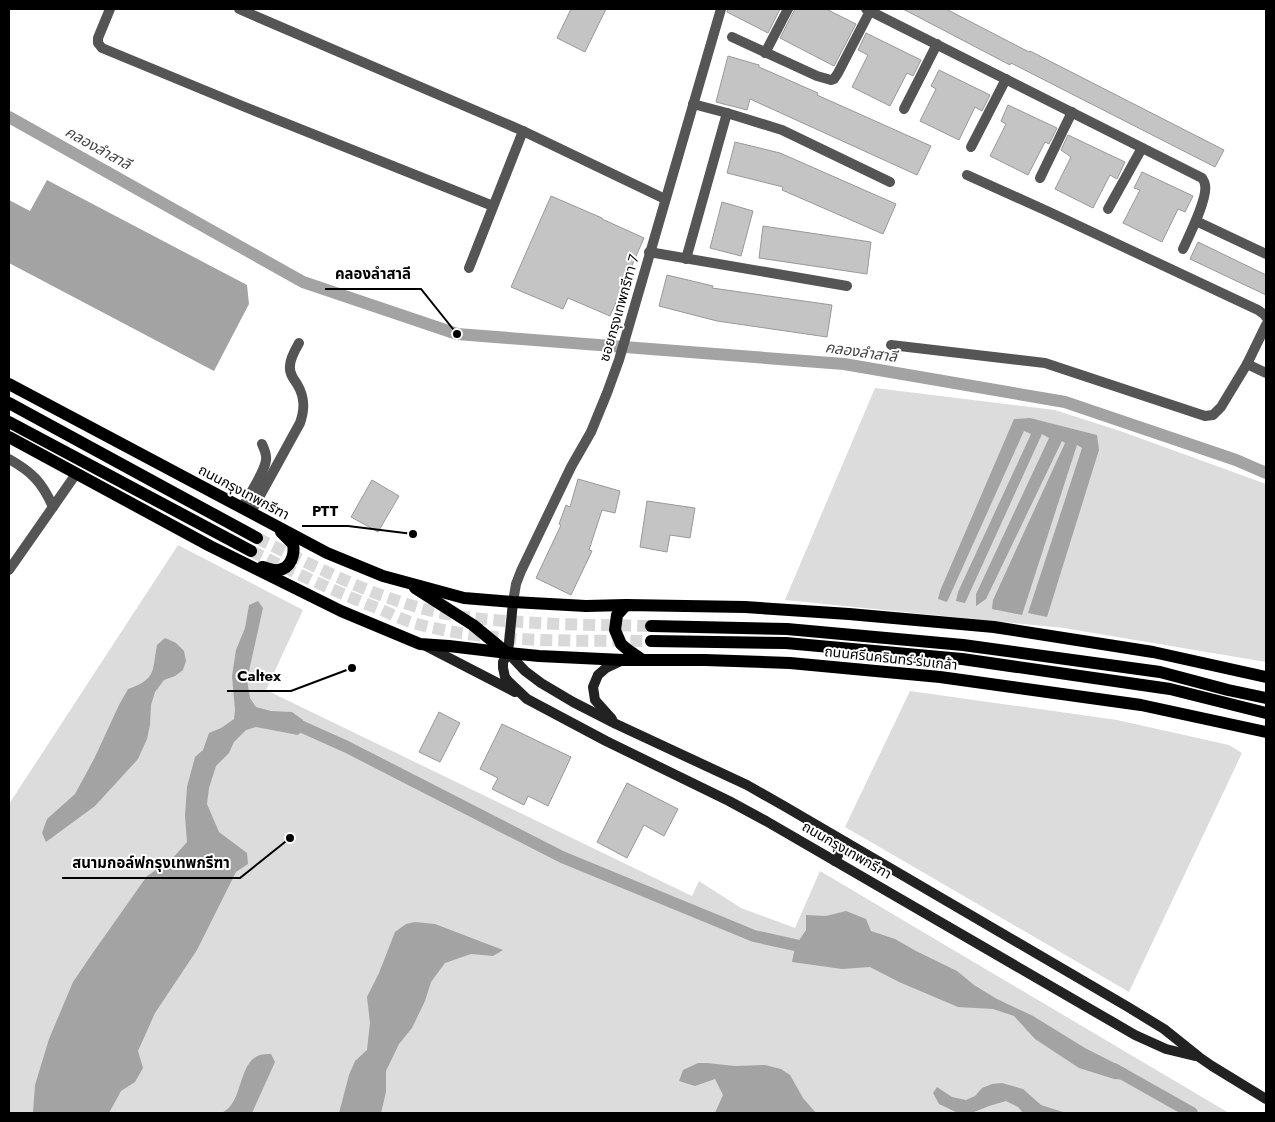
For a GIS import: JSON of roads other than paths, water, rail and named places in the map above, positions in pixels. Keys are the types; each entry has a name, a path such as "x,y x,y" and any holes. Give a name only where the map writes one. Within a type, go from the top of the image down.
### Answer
{"main road":[{"name":"ถนนกรุงเทพกรีฑา","path":"9,384 327,553 383,576 464,598 514,602 508,654 503,662 503,668 505,676 527,698 606,741 729,801 1136,1035 1166,1049 1199,1057"},
{"path":"9,403 257,538"},
{"path":"9,422 250,551"},
{"path":"9,437 210,546 341,611 420,644 527,698"},
{"path":"243,562 278,570 287,566 290,562 294,555 293,544 267,521"},
{"path":"405,582 473,625 508,654"},
{"path":"514,602 586,606 745,607 994,627 1153,652 1266,677"},
{"path":"626,605 617,616 615,630 621,644 644,660"},
{"name":"ถนนศรีนครินทร์-ร่มเกล้า","path":"651,626 787,629 963,645 1160,672 1266,698"},
{"name":"ถนนศรีนครินทร์-ร่มเกล้า","path":"650,641 786,643 962,659 1170,689 1266,713"},
{"path":"420,644 508,654"},
{"name":"ถนนกรุงเทพกรีฑา","path":"508,654 525,671 541,683 573,702 747,786 784,806 1128,1007 1164,1029 1199,1057 1266,1099"},
{"name":"ถนนศรีนครินทร์-ร่มเกล้า","path":"508,654 624,660 790,663 940,677 1142,705 1266,732"},
{"path":"616,724 595,700 593,686 598,675 606,668 624,660"},
{"path":"836,861 845,842"}],"street":[{"path":"110,9 98,38 98,43 102,48 493,206"},
{"path":"239,9 255,12 523,131 665,199"},
{"name":"ซอยกรุงเทพกรีฑา 7","path":"514,602 516,584 521,571 571,467 591,432 619,360 721,9"},
{"path":"765,53 788,9"},
{"path":"732,37 817,76 831,80 838,73 868,10 1202,178 1206,185 1205,195 1183,249"},
{"path":"904,109 937,44"},
{"path":"971,147 1006,79"},
{"path":"693,104 782,130 890,182"},
{"path":"1040,178 1072,112"},
{"path":"686,259 726,113"},
{"path":"469,268 523,131"},
{"path":"1108,209 1142,148"},
{"path":"967,175 1047,210 1258,310 1266,317"},
{"path":"1196,221 1265,250"},
{"path":"650,252 847,286"},
{"path":"891,345 1045,363 1205,416 1213,415 1220,406 1247,364 1266,325"},
{"path":"246,510 300,423 304,400 289,368 290,361 299,343"},
{"path":"1247,364 1266,373"},
{"path":"246,510 266,461 262,444"},
{"path":"9,459 32,474 46,492 53,507"},
{"path":"9,570 76,474"}],"waterway":[{"name":"คลองลำสาลี","path":"9,117 303,282 457,334 844,364 1065,402 1236,460 1266,473"},
{"path":"289,721 347,747 562,857 754,936 813,949"},
{"path":"1114,1069 1192,1113"}],"tunnel":[{"path":"257,538 356,585 396,601 443,613 469,618 509,621 651,626"},
{"path":"251,551 332,589 417,624 474,635 504,638 651,641"}],"place":[{"name":"คลองลำสาลี","path":"457,334"},
{"name":"PTT","path":"413,534"},
{"name":"Caltex","path":"352,668"},
{"name":"สนามกอล์ฟกรุงเทพกรีฑา","path":"290,838"}]}
